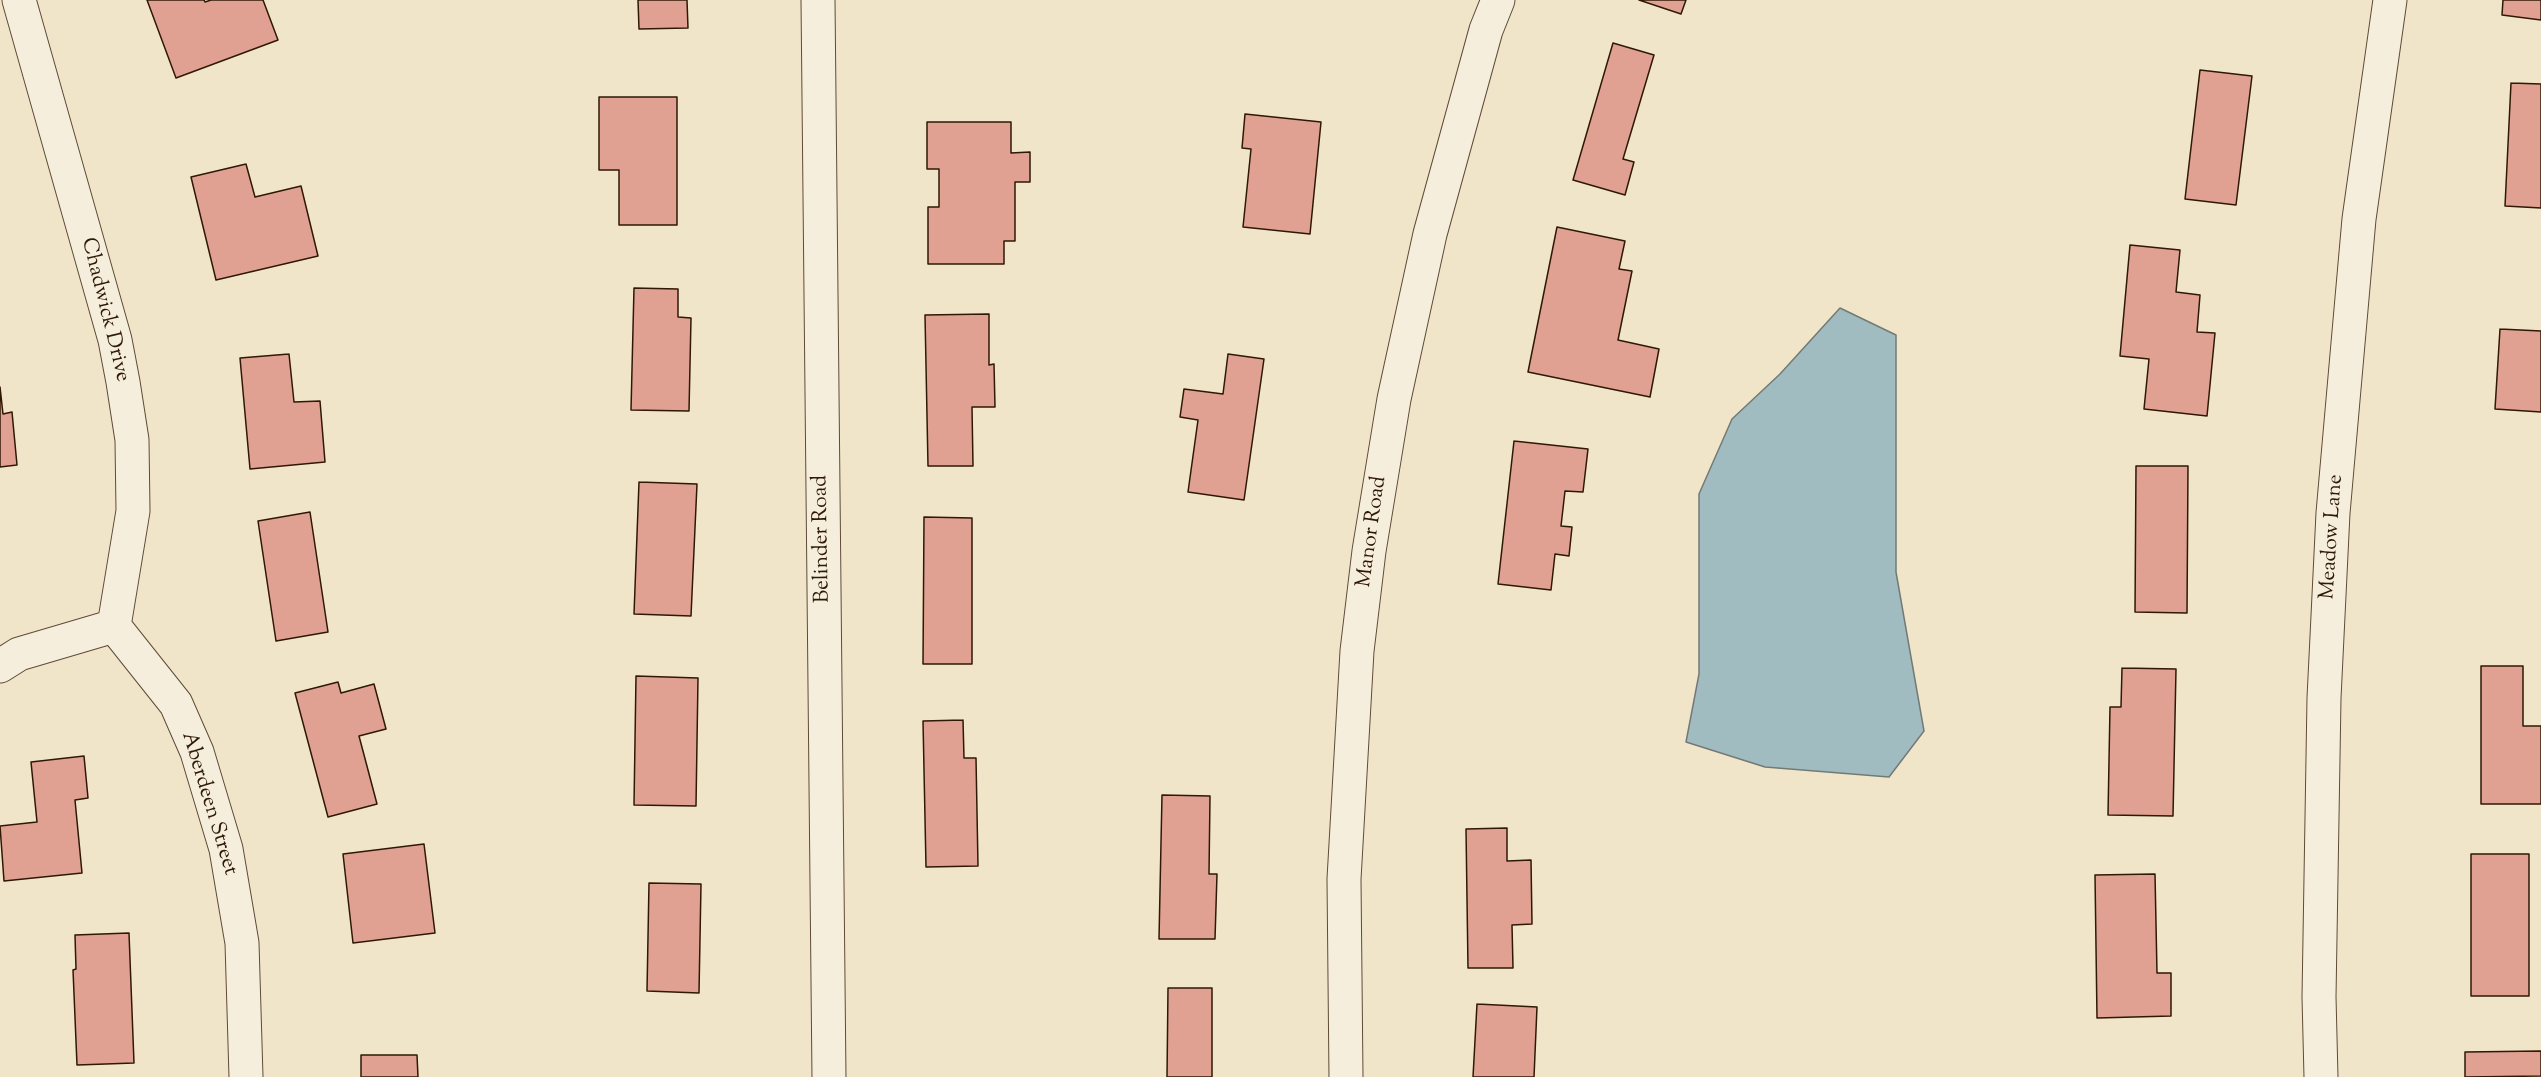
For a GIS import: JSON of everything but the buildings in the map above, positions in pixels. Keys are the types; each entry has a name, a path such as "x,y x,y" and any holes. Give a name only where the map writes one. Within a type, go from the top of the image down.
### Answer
{"street":[{"name":"Chadwick Drive","path":"19,0 115,340 125,393 132,440 133,511 114,626"},
{"name":"Belinder Road","path":"818,0 829,1077"},
{"name":"Manor Road","path":"1346,1077 1344,879 1357,651 1369,551 1394,399 1430,234 1486,30 1498,0"},
{"name":"Meadow Lane","path":"2322,1077 2319,997 2324,698 2333,513 2360,219 2390,0"},
{"path":"0,666 19,654 114,626"},
{"name":"Aberdeen Street","path":"114,626 176,704 197,752 226,849 243,943 246,1077"}],"water":[{"path":"1840,308 1896,335 1896,572 1924,731 1889,777 1765,767 1686,742 1699,674 1699,494 1732,419 1780,374"}]}
